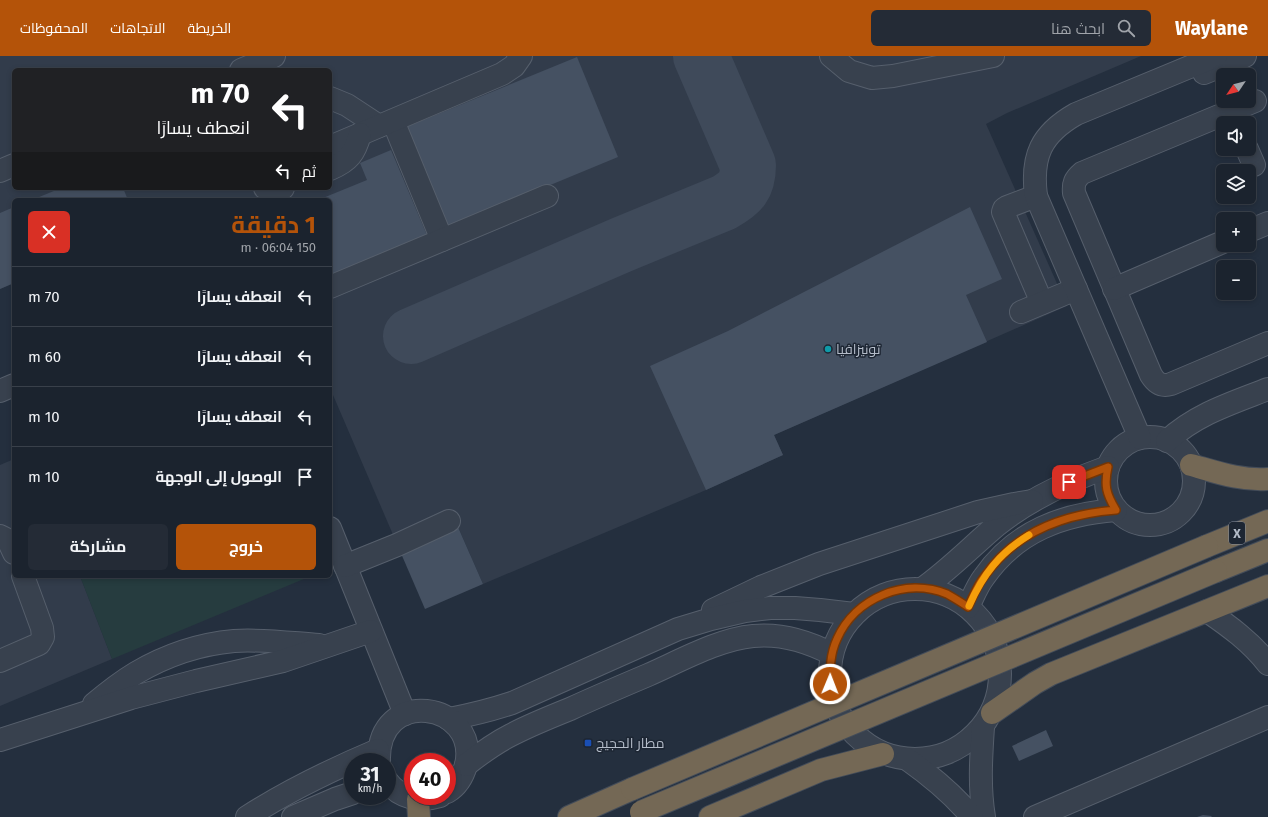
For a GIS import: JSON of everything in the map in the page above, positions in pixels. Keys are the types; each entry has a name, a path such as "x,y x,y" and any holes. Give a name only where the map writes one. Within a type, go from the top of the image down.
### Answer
{"highway":[{"path":"1191,465 1238,478 1259,480 1268,479"},
{"name":"X","path":"569,817 632,789 1268,521"},
{"path":"636,815 1268,550"},
{"path":"987,720 1035,683 1051,674 1268,586"},
{"path":"710,817 821,770 883,754"}],"street":[{"path":"247,68 274,56"},
{"path":"332,146 502,74 514,66 521,56"},
{"path":"830,56 849,71 872,78 893,76 993,56"},
{"path":"1140,438 1036,196 1034,181 1035,164 1040,148 1049,134 1061,122 1076,114 1216,56"},
{"path":"1076,114 1084,119 1093,120 1245,56"},
{"path":"332,99 347,105 377,127 442,240"},
{"path":"1234,116 1245,108"},
{"path":"1216,123 1082,173 1076,178 1073,185 1074,192 1150,375 1154,381 1160,384 1171,384 1268,343"},
{"path":"332,168 348,160 356,148 377,127"},
{"path":"0,171 12,166"},
{"path":"332,286 548,196"},
{"path":"1036,196 1004,208 1003,212 1042,303"},
{"path":"1256,228 1268,223"},
{"path":"1114,289 1216,245"},
{"path":"1021,312 1076,289"},
{"path":"0,391 12,386"},
{"path":"1167,441 1176,432 1197,418 1268,389"},
{"path":"1140,438 1158,438 1167,441 1177,446 1191,465 1194,476 1194,487 1191,498 1185,508 1168,522 1146,526 1134,523 1124,518 1116,510 1106,490 1108,467 1112,457 1120,448 1129,442 1140,438"},
{"path":"922,589 944,573 999,524 1032,501 1069,482 1108,467"},
{"path":"449,719 477,714 512,703 678,629 733,600 790,574 978,512 1032,501"},
{"path":"968,607 983,578 993,564 1017,542 1051,523 1072,516 1116,510"},
{"path":"345,566 397,545 449,521"},
{"path":"332,533 405,714"},
{"path":"0,536 8,540 12,549"},
{"path":"0,661 39,644 44,637 24,578"},
{"path":"922,589 946,594 968,607 980,618 990,632 1000,664 1001,680 998,697 987,720 968,742 949,753 929,759 908,759 895,757 883,754 870,747 847,726 833,699 830,684 832,654 844,626 865,604 878,597 900,590 922,589"},
{"path":"678,629 745,611 770,608 808,609 854,614"},
{"path":"1207,611 1249,642 1268,664"},
{"path":"0,740 138,696 222,674 283,661 371,632"},
{"path":"466,765 495,744 526,727 732,640 753,636 770,635 786,637 807,642 832,654"},
{"path":"82,714 107,693 136,673 167,658 200,647 234,641 268,641 331,646"},
{"path":"379,753 381,738 387,728 395,720 416,710 428,710 439,713 449,719 457,727 464,737 467,748 466,765 459,781 456,784"},
{"path":"1035,817 1268,716"},
{"path":"984,817 980,782 981,755 987,720"},
{"path":"908,759 952,794 972,817"},
{"path":"247,817 315,779 344,769"},
{"path":"396,791 407,797 419,808"},
{"path":"293,817 344,796"}],"shaded area":[{"path":"0,56 1141,56 1007,113 986,124 1067,306 774,435 783,455 706,490 483,584 458,527 400,551 332,393 332,198 12,198 12,284 0,289"},
{"path":"12,460 12,578 81,578 112,659 0,706 0,465"}],"green space":[{"path":"81,578 306,578 112,659"}],"building":[{"path":"577,57 618,157 446,228 404,128"},
{"path":"391,150 429,240 332,280 332,198 323,198 367,180 360,163"},
{"path":"56,190 124,190 127,198 37,198"},
{"path":"970,207 1002,279 966,295 987,342 774,435 783,455 706,490 650,366 728,331"},
{"path":"12,208 12,284 0,289 0,213"},
{"path":"458,527 483,584 425,609 400,551"},
{"path":"1046,730 1053,746 1019,761 1012,746"},
{"path":"1203,815 1212,816 1197,817"}],"taxiway":[{"path":"411,336 621,245 723,203 739,192 745,184 748,165 701,56"}],"slow traffic":[{"path":"969,606 974,592 993,564 1017,542 1029,535"}],"place":[{"name":"تونيزافيا","path":"828,349"},
{"name":"مطار الحجيج","path":"588,743"}],"route":[{"path":"830,684 832,654 837,640 844,626 865,604 892,591 922,589 946,594 968,607 974,592 993,564 1017,542 1051,523 1072,516 1116,510 1106,490 1108,467 1069,482"}]}
